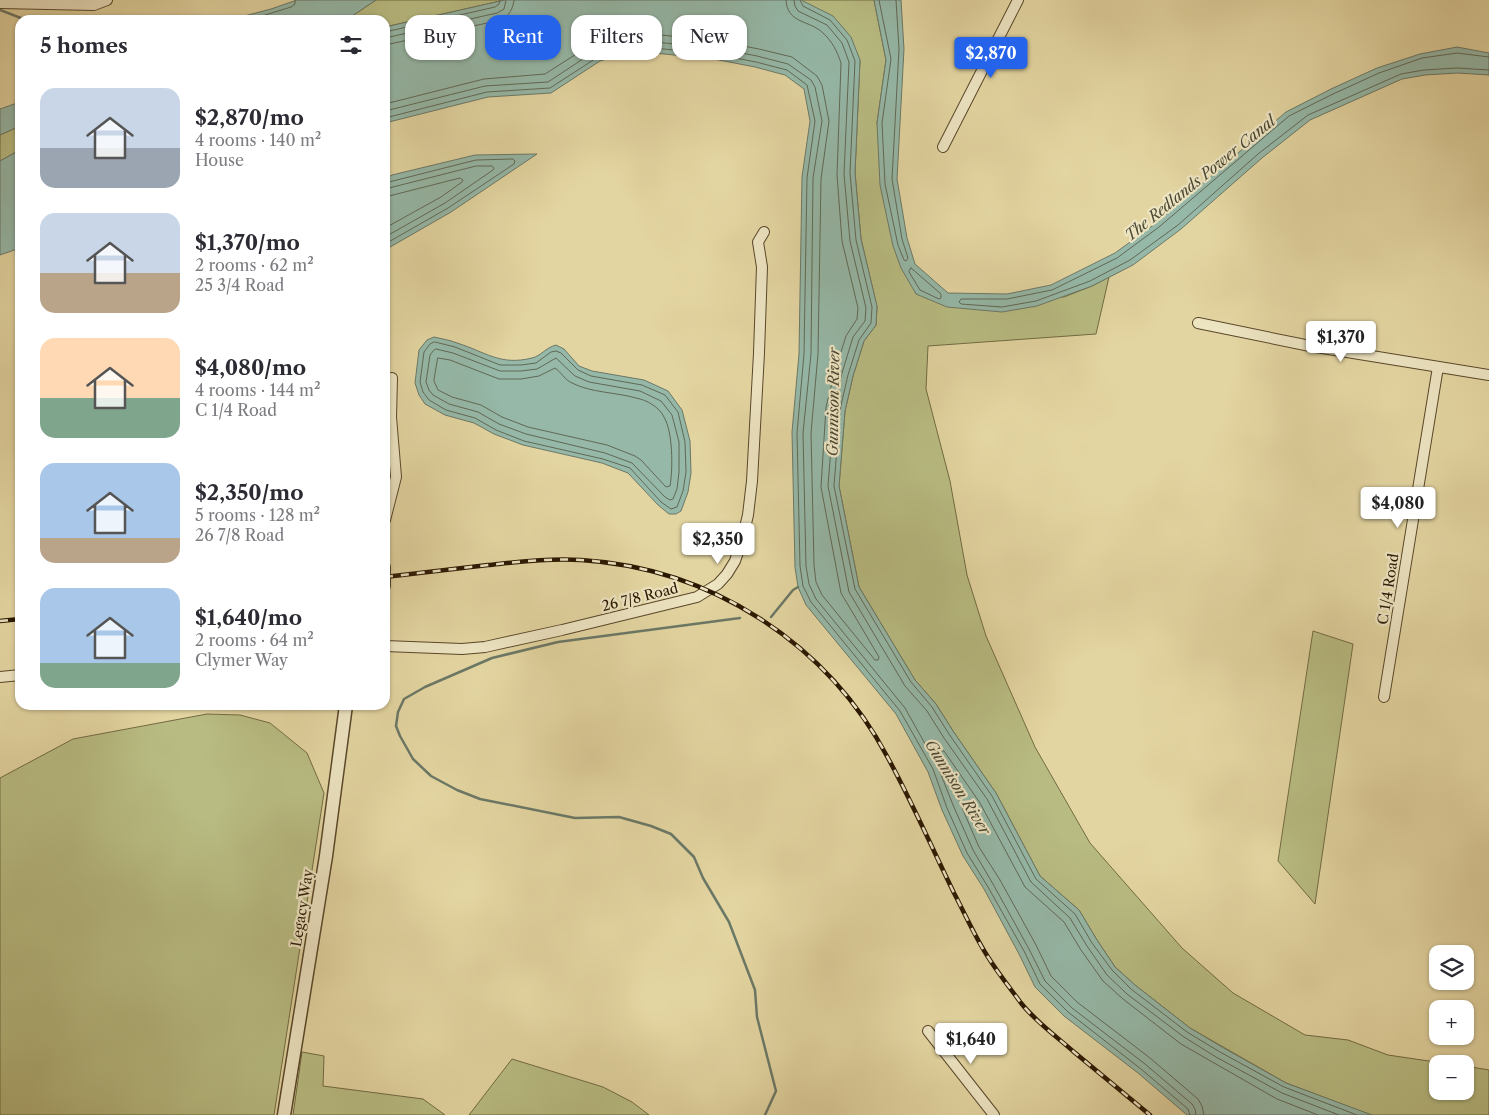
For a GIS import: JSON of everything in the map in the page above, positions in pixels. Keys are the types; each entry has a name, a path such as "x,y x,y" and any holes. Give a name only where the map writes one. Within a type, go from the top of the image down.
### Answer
{"street":[{"path":"0,3 94,5 107,0"},
{"path":"943,147 1018,0"},
{"name":"26 7/8 Road","path":"390,646 462,649 485,647 697,597 718,584 735,561 748,515 760,353 762,267 758,242 764,232"},
{"path":"1198,323 1310,346 1489,375"},
{"name":"C 1/4 Road","path":"1384,696 1438,367"},
{"path":"390,500 396,477 391,417 392,378"},
{"path":"0,677 15,676"},
{"name":"Legacy Way","path":"284,1115 326,856 345,710"},
{"path":"928,1031 994,1115"}],"green space":[{"path":"376,0 505,0 438,15 405,15 405,22 390,26 390,15 354,15"},
{"path":"801,0 874,0 886,60 877,123 916,294 1064,297 1109,277 1096,334 928,346 926,389 950,481 967,575 986,636 1035,747 1090,843 1182,948 1233,993 1305,1035 1348,1040 1388,1055 1429,1061 1429,1100 1474,1100 1474,1068 1489,1070 1489,1115 1372,1115 1365,1113 1286,1083 1190,1028 1135,985 1115,967 1079,910 1040,876 996,793 936,704 915,680 859,587 839,486 845,411 864,341 876,325 877,307 861,239 855,173 860,60"},
{"path":"15,128 15,153 0,161 0,135"},
{"path":"1313,631 1353,644 1315,904 1278,861"},
{"path":"207,714 240,715 270,723 307,753 324,793 274,1115 0,1115 0,778 73,739"},
{"path":"302,1052 324,1056 323,1086 423,1099 445,1115 293,1115"},
{"path":"512,1059 603,1087 632,1102 649,1115 469,1115"}],"water":[{"path":"297,0 376,0 354,15 248,15"},
{"name":"Gunnison River","path":"505,0 801,0 833,16 851,37 860,60 855,173 861,239 877,306 876,325 864,341 845,411 839,486 859,587 915,680 936,704 996,793 1040,876 1079,910 1115,967 1190,1028 1222,1047 1286,1083 1372,1115 1187,1115 1138,1073 1064,1016 1035,987 984,889 963,856 942,810 928,772 896,714 806,605 798,587 795,567 792,432 799,354 802,177 810,121 804,89 785,75 719,60 747,60 747,15 672,15 672,55 662,54 662,15 571,15 571,60 603,60 551,93 488,97 390,122 390,26 405,22 405,60 475,60 475,15 438,15"},
{"path":"874,0 901,0 904,49 897,179 907,238 915,264 948,293 1007,294 1051,285 1115,253 1155,224 1286,112 1377,68 1420,54 1457,47 1489,53 1489,75 1457,73 1402,79 1310,120 1262,158 1181,229 1133,265 1092,286 1037,306 1002,312 947,307 916,294 901,268 893,246 880,185 877,123 886,60"},
{"path":"15,104 15,128 0,135 0,109"},
{"path":"15,153 15,250 0,255 0,161"},
{"path":"537,154 451,212 390,247 390,176 475,155"},
{"path":"434,337 454,342 493,357 511,360 535,357 556,345 564,349 579,366 592,371 644,380 668,391 682,410 690,441 691,473 688,492 681,511 676,514 669,514 628,473 602,463 523,445 494,434 474,423 445,415 425,404 419,395 415,383 419,350 427,340"}],"waterway":[{"path":"0,10 15,16"},
{"path":"771,617 793,590 798,587"},
{"path":"740,618 558,642 492,658 425,687 404,699 398,712 396,726 413,759 431,776 457,790 480,799 575,818 619,817 651,826 671,834 694,857 703,878 729,922 755,990 757,1017 776,1091 765,1115"}],"railway":[{"path":"390,576 522,562 581,560 629,566 675,578 719,596 760,619 798,647 833,680 863,717 897,775 979,942 1021,1003 1046,1029 1150,1115"},
{"path":"0,621 15,620"}],"water label":[{"name":"The Redlands Power Canal","path":"1200,178"}]}
